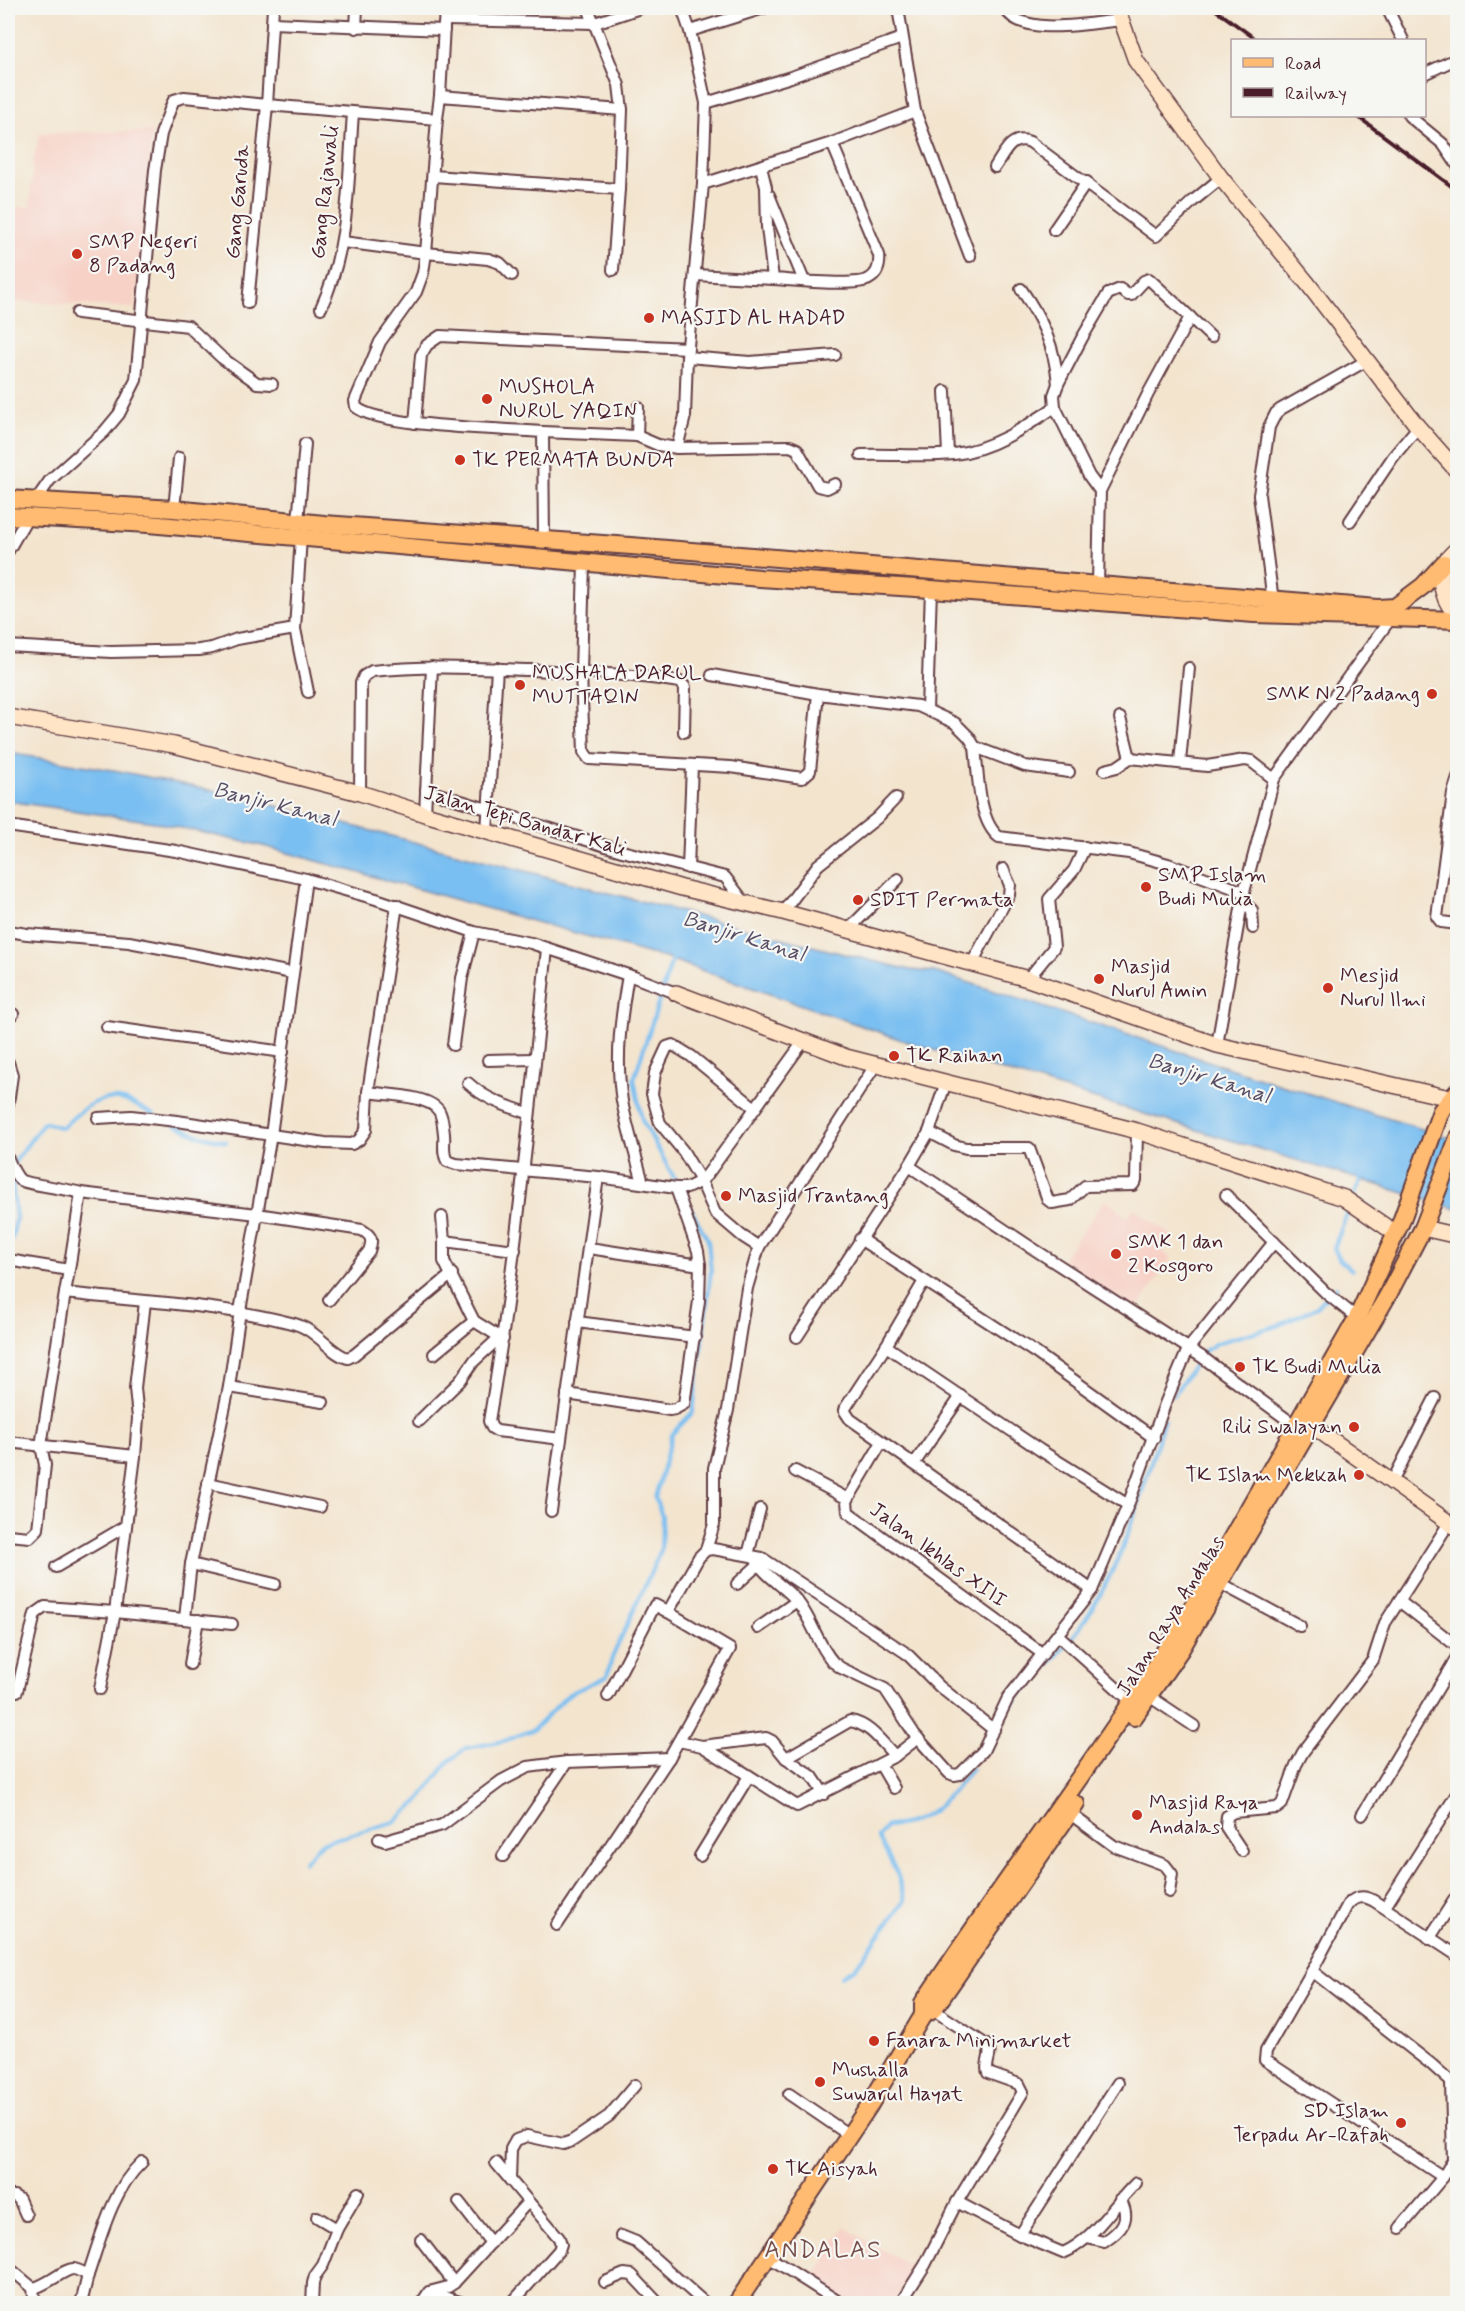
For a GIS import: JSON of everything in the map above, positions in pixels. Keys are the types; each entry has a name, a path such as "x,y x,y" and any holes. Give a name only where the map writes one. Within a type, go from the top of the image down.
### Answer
{"main road":[{"path":"8,499 36,500 150,516 404,538 584,563 1254,614 1394,612 1444,563"},
{"path":"8,516 27,518 150,516 174,509 299,529"},
{"path":"404,538 544,540 1377,608 1458,620"},
{"path":"734,576 736,556"},
{"path":"977,594 979,576"},
{"name":"Jalan Raya Andalas","path":"995,1910 1069,1813 1140,1702 1172,1641 1252,1515 1363,1322 1450,1100"},
{"name":"Jalan Raya Andalas","path":"1363,1322 1388,1294 1425,1224 1458,1138"},
{"name":"Jalan Raya Andalas","path":"736,2304 849,2135 927,2009 1140,1702 1181,1649 1220,1583 1252,1515"}],"street":[{"name":"Gang Garuda","path":"248,303 267,105 273,8"},
{"path":"356,28 357,8"},
{"path":"446,8 423,273 416,292 380,342 355,401 356,407 360,411 388,420 543,432 637,436 658,446 677,448 790,446 797,449 818,486 827,488 835,484"},
{"path":"588,8 620,85 622,110 613,270"},
{"path":"272,23 356,28 595,23 640,8"},
{"path":"677,448 685,416 688,352 703,184 706,103 690,31 682,8"},
{"path":"690,31 764,8"},
{"path":"898,8 915,111 970,256"},
{"path":"1005,8 1016,20 1046,26 1118,14 1136,61 1221,178 1308,284 1418,427 1458,472"},
{"path":"1387,8 1402,39"},
{"path":"706,103 791,77 902,38"},
{"path":"1426,74 1458,58"},
{"path":"440,96 622,110"},
{"path":"36,500 50,480 104,432 126,403 136,380 155,170 160,134 174,100 184,97 437,119"},
{"path":"703,184 832,143 915,111"},
{"name":"Gang Rajawali","path":"321,308 330,287 343,242 353,113"},
{"path":"1409,117 1443,144 1458,166"},
{"path":"995,167 1010,143 1026,140 1087,182 1156,236 1221,178"},
{"path":"695,274 861,282 870,279 879,267 879,255 832,143"},
{"path":"761,167 766,187 804,280"},
{"path":"433,176 619,189"},
{"path":"1054,230 1087,182"},
{"path":"766,187 767,226 773,279"},
{"path":"343,242 488,259 500,263 512,275"},
{"path":"1100,491 1089,476 1055,407 1054,395 1108,294 1120,288 1131,295 1144,281 1149,279 1211,337"},
{"path":"1021,289 1047,333 1056,364 1058,384"},
{"path":"77,313 188,326 222,358 257,383 272,384"},
{"path":"1098,585 1100,491 1148,394 1190,317"},
{"path":"415,423 421,355 427,345 440,336 688,352 750,362 835,355"},
{"path":"1273,601 1259,495 1272,419 1281,409 1366,360"},
{"path":"945,391 948,454"},
{"path":"637,436 638,407"},
{"path":"861,455 948,454 971,450 1002,438 1055,407"},
{"path":"1350,521 1393,457 1418,427"},
{"path":"543,432 544,540"},
{"path":"305,444 295,629 308,692"},
{"path":"174,509 179,458"},
{"path":"8,552 27,518"},
{"path":"1458,548 1444,563 1442,579 1445,599 1458,615"},
{"path":"584,563 581,672 584,752 589,759 731,767 798,778 805,777 810,771 818,694"},
{"path":"927,709 931,589"},
{"path":"1217,1045 1243,896 1274,779 1394,612"},
{"path":"8,646 111,652 199,650 237,639 295,629"},
{"path":"360,793 360,692 363,676 372,671 432,667 497,669 642,676 682,682 685,687 684,732"},
{"path":"424,814 432,667"},
{"path":"1180,762 1189,668"},
{"path":"487,832 497,669"},
{"path":"712,675 818,694 927,709 955,723 975,747 984,810 993,833 999,837 1085,847 1150,858 1243,896 1252,910 1253,928"},
{"name":"Jalan Tepi Bandar Kali","path":"8,717 174,745 360,793 424,814 682,888 783,912 1028,980 1217,1045 1450,1100"},
{"path":"1120,718 1130,758"},
{"path":"975,747 1024,766 1070,772"},
{"path":"1105,770 1117,767 1130,758 1207,766 1251,761 1274,779"},
{"path":"688,868 692,765"},
{"path":"1458,777 1453,793 1437,917 1442,922 1458,924"},
{"path":"426,790 622,851 725,877 745,903"},
{"path":"783,912 818,865 877,818 896,798"},
{"path":"8,826 176,851 306,879 397,905 474,932 547,949 631,976 846,1057 1137,1131 1344,1198 1398,1228"},
{"path":"1028,980 1054,947 1049,899 1074,870 1085,847"},
{"path":"971,965 1009,896 1010,885 1003,869"},
{"path":"185,1618 191,1564 229,1388 271,1135 306,879"},
{"path":"848,930 898,879"},
{"path":"99,1118 131,1116 177,1121 324,1143 352,1144 358,1140 366,1130 368,1092 397,905"},
{"path":"8,931 129,942 292,973"},
{"path":"453,1045 462,978 474,932"},
{"path":"547,949 515,1250 489,1421 497,1431 561,1439"},
{"path":"631,976 620,1027 619,1076 622,1102 643,1183"},
{"path":"107,1027 283,1052"},
{"path":"368,1092 419,1099 430,1102 437,1108 441,1116 445,1139 444,1156 447,1161 680,1188 701,1181 804,1042"},
{"path":"755,1108 691,1056 674,1045 667,1047 655,1073 652,1094 660,1123 683,1150 701,1181 715,1213 759,1247"},
{"path":"488,1060 534,1059"},
{"path":"8,1062 12,1075 8,1104"},
{"path":"668,1612 699,1557 706,1550 714,1524 714,1468 728,1410 747,1288 759,1247 876,1064"},
{"path":"797,1337 909,1166 928,1132 946,1082"},
{"path":"468,1083 478,1092 499,1103 528,1113"},
{"path":"928,1132 954,1145 966,1148 1029,1148 1033,1153 1048,1200 1052,1203 1070,1200 1085,1186 1133,1185 1136,1180 1137,1131"},
{"path":"8,1160 24,1183 68,1188 81,1193 257,1214 362,1230 370,1234 372,1241 369,1251 329,1300"},
{"path":"909,1166 1392,1482 1453,1526 1385,1623 1373,1659 1303,1752 1282,1804 1276,1808 1234,1812 1227,1816 1226,1827 1242,1851"},
{"path":"551,1511 598,1177"},
{"path":"567,1394 670,1410 680,1407 686,1399 695,1337 700,1265 680,1188"},
{"path":"8,1535 30,1537 38,1529 45,1465 41,1446 81,1193"},
{"path":"1226,1195 1326,1293 1363,1322"},
{"path":"442,1217 443,1257 474,1321 502,1338"},
{"path":"1425,1224 1458,1236"},
{"path":"860,1239 1036,1353 1154,1438"},
{"path":"444,1241 515,1250"},
{"path":"754,1559 797,1601 830,1659 841,1668 885,1689 918,1738 949,1773 957,1775 983,1751 1005,1702 1043,1654 1064,1640 1092,1590 1128,1505 1165,1404 1194,1352 1274,1242"},
{"path":"589,1248 700,1265"},
{"path":"8,1260 69,1270"},
{"path":"65,1293 240,1311 308,1328 341,1356 348,1358 452,1274"},
{"path":"924,1281 886,1346 844,1410 847,1416 1092,1590"},
{"path":"100,1689 115,1612 135,1456 138,1418 135,1388 145,1302"},
{"path":"434,1354 474,1321"},
{"path":"577,1322 695,1337"},
{"path":"419,1421 460,1382 474,1361 502,1338"},
{"path":"886,1346 1040,1450 1128,1505"},
{"path":"229,1388 323,1402"},
{"path":"914,1464 961,1396"},
{"path":"1392,1482 1435,1398"},
{"path":"8,1442 135,1456"},
{"name":"Jalan Ikhlas XIII","path":"882,1442 848,1499 847,1509 852,1517 1043,1654"},
{"path":"795,1471 848,1499"},
{"path":"208,1483 320,1507"},
{"path":"737,1584 754,1559 760,1509"},
{"path":"56,1567 126,1526"},
{"path":"706,1550 716,1549 754,1559 762,1558 899,1648 940,1687 994,1730"},
{"path":"191,1564 275,1584"},
{"path":"1220,1583 1300,1626"},
{"path":"758,1628 797,1601"},
{"path":"1399,1601 1458,1647"},
{"path":"557,1925 669,1758 730,1649 655,1605 608,1696"},
{"path":"17,1691 38,1611 49,1606 232,1624"},
{"path":"190,1664 198,1620"},
{"path":"1064,1640 1140,1702 1194,1726"},
{"path":"1362,1815 1458,1654"},
{"path":"786,1758 850,1721 867,1727 895,1756"},
{"path":"702,1746 762,1737 772,1741 786,1758 812,1776 824,1794"},
{"path":"679,1741 702,1746 795,1806 802,1805 895,1756 918,1738"},
{"path":"380,1839 385,1841 437,1827 475,1798 520,1770 567,1762 669,1758"},
{"path":"503,1856 567,1762"},
{"path":"880,1764 894,1788"},
{"path":"700,1856 749,1776"},
{"path":"1384,1907 1458,1792"},
{"path":"1069,1813 1114,1846 1165,1865 1172,1874 1169,1892"},
{"path":"1429,1939 1458,1894"},
{"path":"1443,2177 1265,2060 1266,2050 1352,1900 1357,1897 1368,1898 1384,1907 1429,1939 1458,1956"},
{"path":"1312,1971 1454,2085 1452,2160 1443,2177 1400,2228"},
{"path":"900,2304 925,2265 957,2202 1023,2094 1023,2089 1019,2084 989,2074 987,2069 990,2054 988,2046 927,2009"},
{"path":"1020,2235 1118,2083"},
{"path":"510,2180 511,2149 516,2140 527,2136 562,2144 572,2141 609,2116 635,2085"},
{"path":"789,2094 849,2135"},
{"path":"81,2304 88,2275 116,2201 125,2182 142,2162"},
{"path":"496,2163 559,2238 561,2247 511,2304"},
{"path":"957,2202 1020,2235 1063,2253 1076,2248 1087,2238 1136,2183"},
{"path":"312,2304 314,2280 337,2229 358,2193"},
{"path":"8,2196 19,2199 26,2215"},
{"path":"1087,2238 1104,2242 1122,2226 1127,2217 1120,2199"},
{"path":"459,2202 491,2243"},
{"path":"421,2304 429,2292 454,2283 528,2202"},
{"path":"317,2217 337,2229"},
{"path":"621,2236 636,2242 706,2304"},
{"path":"421,2240 454,2283"},
{"path":"767,2256 842,2304"},
{"path":"8,2267 33,2288 34,2298 31,2304"},
{"path":"33,2288 54,2279 66,2270 72,2269 88,2275"},
{"path":"605,2282 624,2274 632,2275 659,2304"},
{"path":"429,2292 466,2304"}],"shaded area":[{"name":"SMP Negeri 8 Padang","path":"152,131 135,308 10,301 17,207 30,207 33,161 40,133"},
{"name":"SMK 1 dan 2 Kosgoro","path":"1105,1199 1127,1217 1134,1208 1172,1236 1162,1251 1171,1258 1136,1310 1119,1297 1116,1299 1062,1260"},
{"path":"844,2227 914,2268 894,2303 850,2303 813,2280"}],"water":[{"name":"Banjir Kanal","path":"8,753 119,771 234,795 820,948 910,970 934,972 970,983 1457,1140 1457,1209 908,1042 672,960 263,846 154,822 8,801"}],"waterway":[{"path":"673,957 634,1079 642,1120 678,1185"},
{"path":"13,1164 44,1122 62,1128 89,1105 105,1099 124,1100 154,1115"},
{"path":"174,1124 197,1135 226,1142"},
{"path":"8,1241 12,1239 16,1218 11,1173"},
{"path":"1353,1199 1362,1176"},
{"path":"304,1862 321,1843 394,1822 418,1802 448,1762 466,1748 504,1741 534,1729 569,1694 607,1676 612,1658 661,1550 662,1516 655,1498 672,1434 693,1412 711,1271 708,1240 683,1195"},
{"path":"1350,1206 1334,1248 1340,1260 1352,1270"},
{"path":"1173,1396 1202,1353 1216,1343 1280,1325 1317,1307 1336,1287"},
{"path":"1008,1709 1072,1638 1104,1588 1128,1534 1164,1420"},
{"path":"988,1750 999,1730"},
{"path":"841,1976 855,1968 905,1900 897,1873 878,1837 887,1826 914,1821 936,1808 972,1769"}],"railway":[{"path":"1213,8 1256,39"},
{"path":"1358,117 1458,191"}],"place":[{"name":"SMP Negeri 8 Padang","path":"77,254"},
{"name":"MASJID AL HADAD","path":"649,318"},
{"name":"MUSHOLA NURUL YAQIN","path":"487,399"},
{"name":"TK PERMATA BUNDA","path":"460,460"},
{"name":"MUSHALA DARUL MUTTAQIN","path":"520,685"},
{"name":"SMK N 2 Padang","path":"1432,694"},
{"name":"SMP Islam Budi Mulia","path":"1146,887"},
{"name":"SDIT Permata","path":"858,900"},
{"name":"Masjid Nurul Amin","path":"1099,979"},
{"name":"Mesjid Nurul Ilmi","path":"1328,988"},
{"name":"TK Raihan","path":"894,1056"},
{"name":"Masjid Trantang","path":"726,1196"},
{"name":"SMK 1 dan 2 Kosgoro","path":"1116,1254"},
{"name":"TK Budi Mulia","path":"1240,1367"},
{"name":"Rili Swalayan","path":"1354,1427"},
{"name":"TK Islam Mekkah","path":"1359,1475"},
{"name":"Masjid Raya Andalas","path":"1137,1815"},
{"name":"Fanara Minimarket","path":"874,2041"},
{"name":"Mushalla Suwarul Hayat","path":"820,2082"},
{"name":"SD Islam Terpadu Ar-Rafah","path":"1401,2123"},
{"name":"TK Aisyah","path":"773,2169"}],"district":[{"name":"ANDALAS","path":"823,2250"}]}
